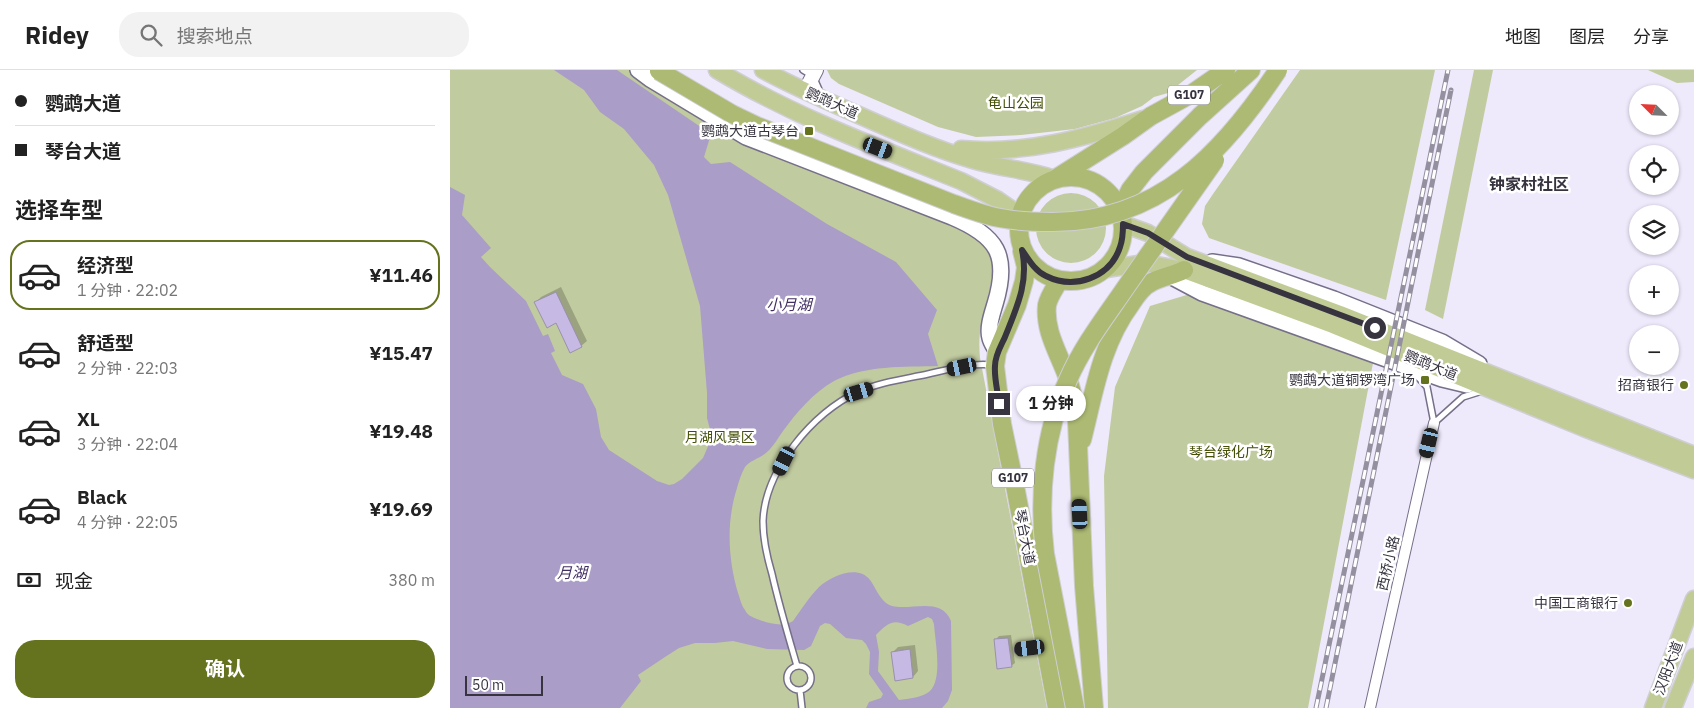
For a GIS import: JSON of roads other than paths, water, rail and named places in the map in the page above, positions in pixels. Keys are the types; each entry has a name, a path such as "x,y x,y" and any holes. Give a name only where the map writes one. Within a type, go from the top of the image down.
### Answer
{"highway":[{"name":"G107","path":"1226,70 1193,93 1150,116 1123,136 1041,186 1030,196 1022,210 1018,225 1022,250 1032,265 1045,276 1061,281 1073,282 1096,276 1106,269 1114,260 1120,248 1123,236 1122,217 1130,190 1140,176 1200,116 1252,70"},
{"path":"1074,708 1042,531 1044,480 1053,423 1068,380 1082,353 1278,70"},
{"path":"658,71 732,114 757,126 954,204 987,215 1032,222 1065,222 1091,219 1145,203 1173,187 1196,168 1225,139 1263,92"},
{"name":"G107","path":"1055,179 1071,176 1087,179 1101,186 1113,197 1122,217"},
{"name":"琴台大道","path":"1022,250 1026,267 1024,280 1017,305 996,359 1002,424 1057,708"},
{"path":"1078,460 1095,385 1113,333 1138,293 1151,282 1181,268"},
{"path":"1061,281 1059,281 1052,293 1048,304 1047,320 1051,336 1074,397 1077,421 1084,586 1094,708"}],"main road":[{"path":"638,70 746,136 952,217 984,234 992,242 1001,268 1001,279 990,332 990,339 996,359"},
{"name":"鹦鹉大道","path":"718,70 778,104 832,130 961,181 998,200 1011,209 1018,225"},
{"name":"鹦鹉大道","path":"763,70 805,91 929,146"},
{"path":"929,146 981,151 1013,150 1100,133 1150,116"},
{"path":"929,146 974,160 1014,170 1032,172 1055,179"},
{"name":"鹦鹉大道","path":"1122,217 1148,233 1181,268"},
{"name":"鹦鹉大道","path":"1106,269 1145,263 1181,268 1692,463"},
{"path":"1181,268 1239,266 1334,299 1442,342 1496,387"},
{"path":"1181,268 1202,293 1442,379 1496,387"},
{"name":"汉阳大道","path":"1653,708 1694,599"},
{"name":"汉阳大道","path":"1673,708 1694,657"}],"street":[{"path":"805,91 811,72"},
{"name":"西桥小路","path":"1370,708 1434,423"}],"lane":[{"path":"811,72 823,99"},
{"path":"797,666 768,560 763,530 767,499 784,461 808,428 822,414 859,392 900,380 996,359"},
{"path":"1410,368 1427,387 1434,423 1464,397 1496,387"},
{"path":"1018,650 1045,646"},
{"path":"797,666 808,669 811,676 808,687 800,690 792,688 787,682 790,670 797,666"},
{"path":"800,690 802,708"}],"water":[{"name":"月湖","path":"554,70 617,70 711,134 704,157 711,164 730,162 827,224 896,262 937,310 928,334 938,366 872,369 834,381 812,397 788,424 769,450 745,467 733,501 730,527 730,554 742,604 748,615 761,621 785,624 793,621 819,587 830,579 852,572 865,575 882,599 892,606 933,607 946,613 951,621 952,690 948,701 942,708 866,708 869,702 881,698 883,694 869,674 870,652 862,640 846,638 830,624 825,623 820,626 811,646 804,650 767,649 733,641 695,643 679,648 638,675 641,681 620,708 450,708 450,187 465,195 462,215 491,248 481,257 526,301 543,336 548,334 555,351 551,353 562,375 583,384 596,409 601,437 609,450 657,481 669,485 682,479 703,458 712,437 707,418 707,393 700,306 668,195 654,165 624,129 600,112 584,90","holes":["928,617 932,619 937,659 934,685 924,695 899,700 878,671 879,652 876,635 894,622 908,626"]}],"railway":[{"path":"1316,708 1448,70"},
{"path":"1326,708 1451,90"}],"place":[{"name":"鹦鹉大道古琴台","path":"809,131"},
{"name":"鹦鹉大道铜锣湾广场","path":"1425,380"},
{"name":"招商银行","path":"1684,385"},
{"name":"中国工商银行","path":"1628,603"}],"district":[{"name":"钟家村社区","path":"1529,184"}],"park label":[{"name":"龟山公园","path":"1016,103"},
{"name":"月湖风景区","path":"720,437"},
{"name":"琴台绿化广场","path":"1231,452"}],"water label":[{"name":"小月湖","path":"789,305"}]}
